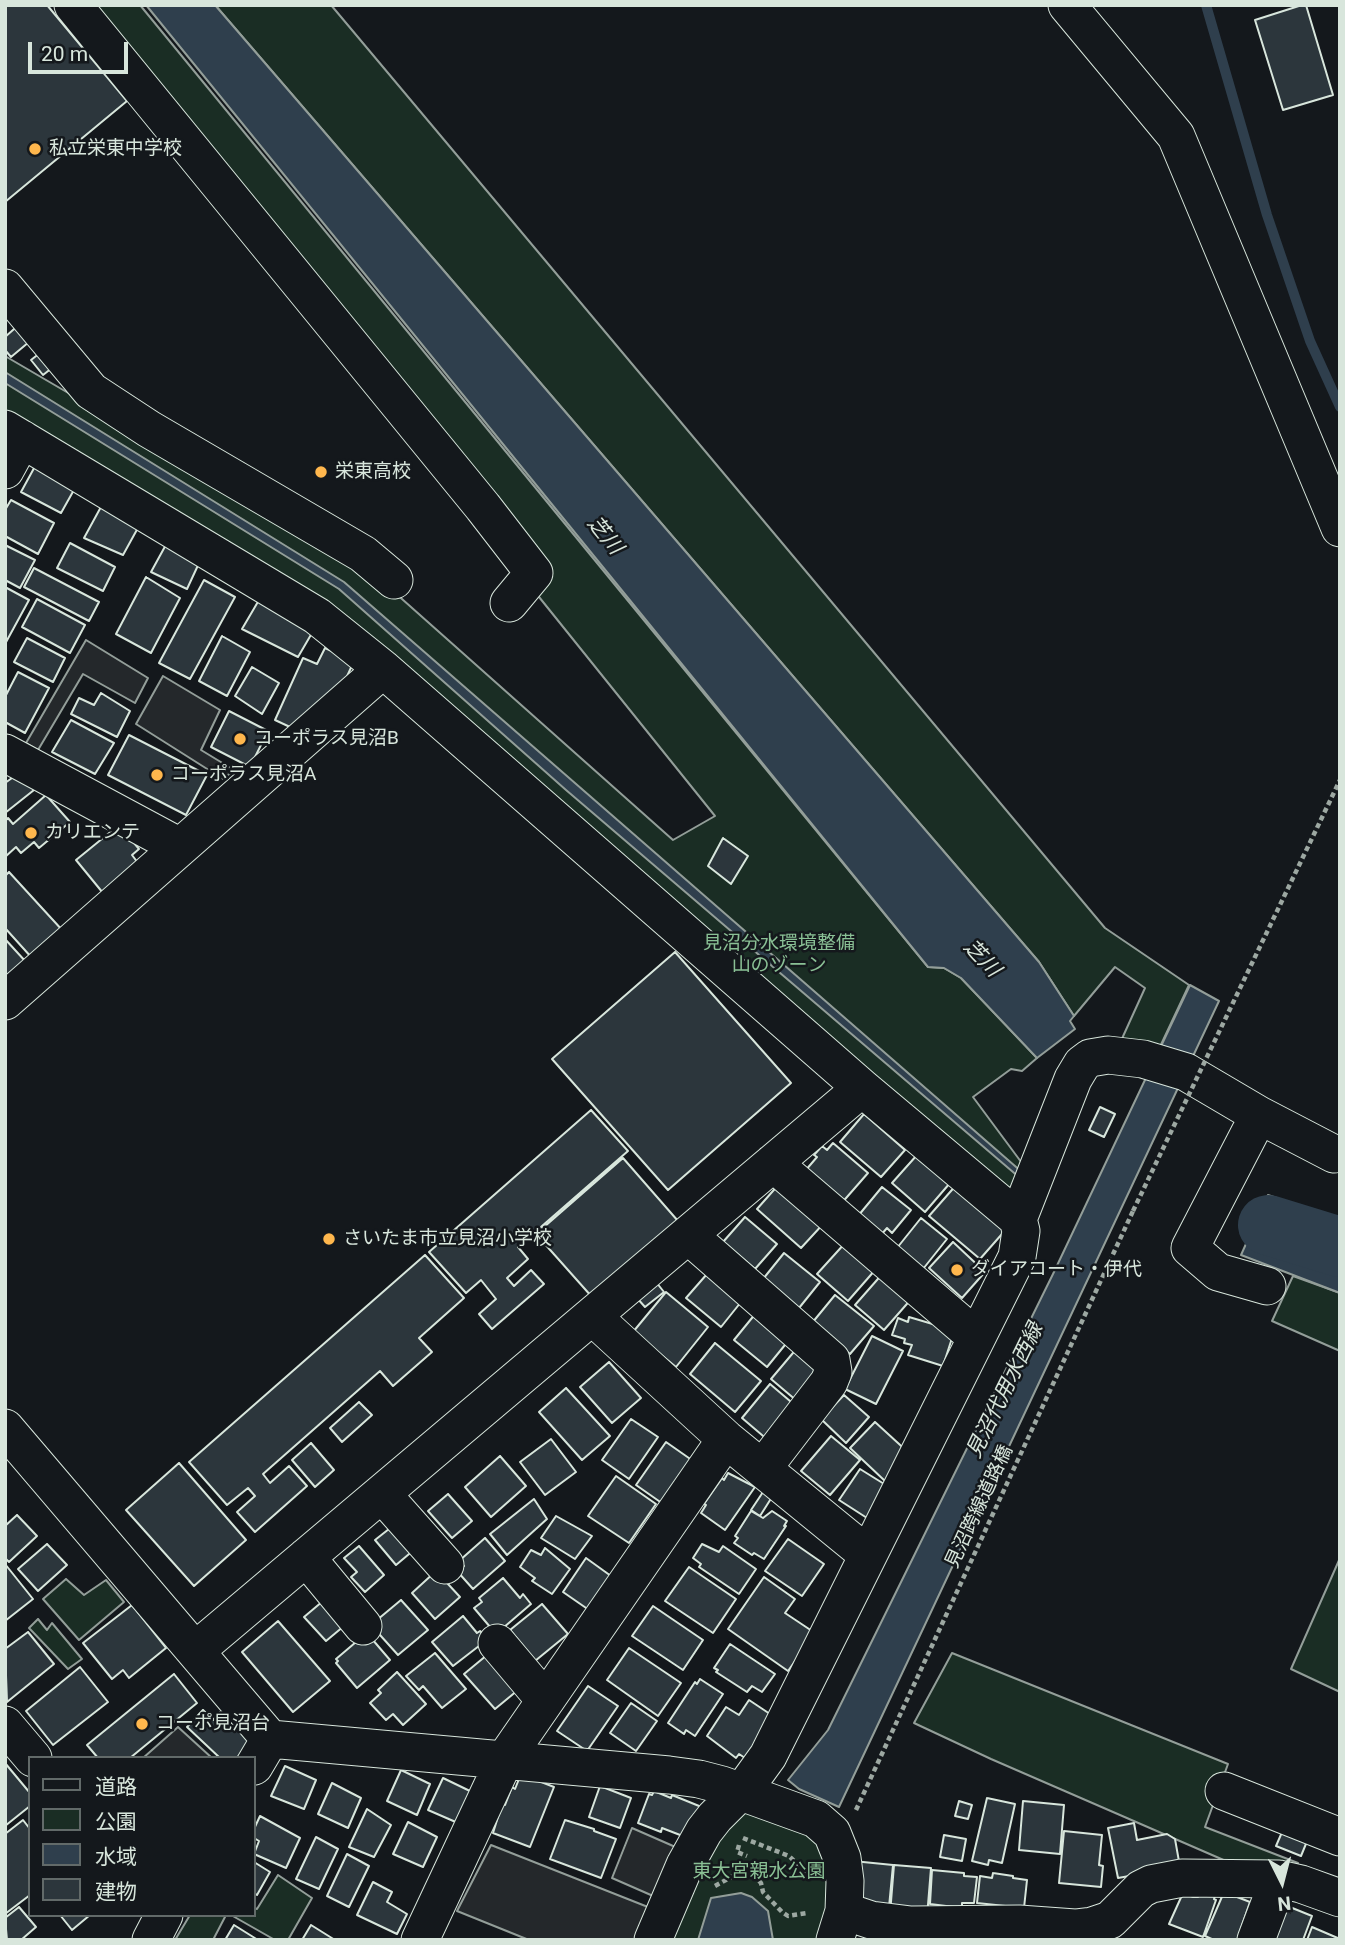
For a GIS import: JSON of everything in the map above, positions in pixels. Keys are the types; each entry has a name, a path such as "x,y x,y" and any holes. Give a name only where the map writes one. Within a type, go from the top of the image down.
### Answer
{"street":[{"path":"73,5 534,573 509,603"},
{"path":"1066,5 1175,136 1340,528"},
{"path":"5,288 91,391 149,429 363,554 394,580"},
{"path":"11,446 293,600 317,616 383,669 862,1088 1018,1219"},
{"path":"5,1000 383,669"},
{"path":"5,753 180,847"},
{"path":"653,1940 685,1865 732,1816 765,1762 1017,1257 1021,1231 1018,1219 1073,1079 1082,1064 1090,1058 1108,1055 1143,1059 1186,1072 1259,1115 1334,1154"},
{"path":"195,1651 862,1088"},
{"path":"1259,1115 1190,1248 1218,1272 1267,1286"},
{"path":"773,1163 976,1337"},
{"path":"688,1235 831,1360 833,1372 829,1382 762,1468"},
{"path":"592,1316 726,1439 868,1555"},
{"path":"5,1428 195,1651 262,1752 505,1759 699,1779 732,1816"},
{"path":"420,1940 505,1759 726,1439"},
{"path":"382,1493 445,1565"},
{"path":"306,1557 363,1626"},
{"path":"496,1643 545,1700"},
{"path":"5,1725 31,1756"},
{"path":"1224,1791 1340,1837"},
{"path":"732,1816 774,1804 816,1819 843,1824 844,1870 829,1925 871,1920 911,1924 1019,1924 1073,1934 1110,1920 1141,1889 1182,1878 1279,1879 1340,1898"},
{"path":"1256,1940 1279,1879"},
{"path":"151,1940 163,1917"}],"path":[{"name":"見沼跨線道路橋","path":"843,1824 1340,780"},
{"path":"732,1816 737,1852 747,1856"},
{"path":"732,1816 789,1856 808,1874 812,1885"},
{"path":"711,1890 742,1871 754,1876 761,1883 763,1892 788,1916 811,1912 829,1925"}],"green space":[{"name":"見沼分水環境整備 山のゾーン","path":"87,5 140,5 928,967 944,968 961,978 1037,1058 1022,1071 1011,1069 973,1097 1033,1178 1018,1219 383,669 5,429 5,356 366,567 673,840 715,816 531,587"},
{"path":"215,5 331,5 1105,928 1189,985 1158,1051 1120,1043 1145,988 1115,967 1074,1016 1039,962"},
{"path":"1293,1276 1340,1293 1340,1351 1272,1321"},
{"path":"1340,1558 1340,1692 1291,1669"},
{"path":"66,1579 84,1595 106,1580 124,1602 79,1640 43,1599"},
{"path":"38,1619 47,1630 52,1623 82,1659 68,1669 29,1628"},
{"path":"952,1653 1228,1764 1205,1827 1298,1863 1293,1873 1242,1868 914,1723"},
{"name":"東大宮親水公園","path":"739,1791 824,1825 835,1940 653,1940"},
{"path":"278,1875 312,1898 288,1940 275,1940 235,1917 256,1917 257,1909"},
{"path":"189,1917 225,1917 213,1940 175,1940"}],"shaded area":[{"path":"86,640 148,678 135,703 83,674 38,750 26,743"},
{"path":"163,676 220,710 201,750 234,770 223,779 136,724"},
{"path":"178,1727 210,1756 145,1756"},
{"path":"632,1828 680,1849 660,1899 612,1878"},
{"path":"491,1845 653,1909 641,1940 529,1940 457,1911"}],"water":[{"path":"146,5 215,5 1039,962 1074,1016 1070,1021 1075,1029 1037,1058 961,978 944,968 928,967"},
{"path":"5,372 344,582 1023,1173 1020,1178 566,790 339,589 5,383"},
{"name":"見沼代用水西緑","path":"1190,985 1219,1001 839,1807 799,1789 788,1780 828,1730 1053,1274"},
{"path":"1268,1195 1340,1220 1340,1242 1333,1241 1324,1256 1332,1261 1332,1268 1340,1271 1340,1293 1241,1255"},
{"path":"741,1893 752,1897 768,1911 773,1940 698,1940 711,1898"}],"building":[{"path":"5,5 47,5 127,101 5,202"},
{"path":"1306,5 1333,95 1283,110 1255,20"},
{"path":"22,322 35,337 11,357 5,350 5,337"},
{"path":"45,349 57,364 43,375 31,360"},
{"path":"39,459 79,481 61,513 21,492"},
{"path":"11,500 54,523 38,554 5,536 5,510"},
{"path":"102,505 139,526 123,555 84,538"},
{"path":"168,541 200,561 187,589 151,572"},
{"path":"70,543 115,567 103,591 57,568"},
{"path":"5,545 35,560 20,588 5,580"},
{"path":"34,568 99,602 89,621 24,587"},
{"path":"146,577 180,598 151,653 116,634"},
{"path":"204,580 235,597 190,679 159,663"},
{"path":"5,587 29,600 5,644"},
{"path":"37,599 85,625 70,653 22,627"},
{"path":"259,600 312,633 298,657 242,629"},
{"path":"222,636 250,652 227,696 199,681"},
{"path":"27,638 65,658 53,682 14,662"},
{"path":"325,648 354,661 344,683 290,727 275,720 303,658 317,664"},
{"path":"252,667 279,683 262,714 235,696"},
{"path":"18,672 49,688 25,733 5,722 5,697"},
{"path":"101,693 130,711 117,737 71,714 79,698 94,705"},
{"name":"コーポラス見沼B","path":"229,711 268,731 250,767 211,747"},
{"path":"71,720 114,743 95,774 52,752"},
{"name":"コーポラス見沼A","path":"129,735 207,775 186,815 108,775"},
{"path":"19,773 34,790 5,813 5,783"},
{"name":"カリエンテ","path":"46,795 70,822 39,848 34,842 21,853 16,847 5,857 5,821 8,818 13,824"},
{"path":"119,825 139,849 132,855 138,863 103,893 76,860"},
{"path":"723,838 748,856 731,884 708,866"},
{"path":"9,872 63,931 32,958 5,928 5,876"},
{"path":"5,939 26,962 5,981"},
{"path":"675,952 791,1083 668,1190 552,1059"},
{"path":"1100,1107 1115,1114 1104,1137 1089,1130"},
{"path":"591,1110 628,1151 518,1247 528,1259 507,1278 514,1286 531,1270 544,1284 492,1329 479,1314 496,1299 481,1280 466,1293 429,1252"},
{"path":"864,1114 905,1150 881,1177 840,1142"},
{"path":"833,1143 868,1173 840,1205 805,1171 822,1146 827,1150"},
{"path":"917,1155 950,1183 925,1212 892,1183"},
{"path":"623,1158 678,1221 592,1297 536,1234"},
{"path":"780,1183 824,1223 801,1248 757,1209"},
{"path":"958,1183 1009,1226 980,1259 929,1216"},
{"path":"882,1187 911,1210 892,1233 887,1228 881,1235 858,1216"},
{"path":"745,1217 777,1244 755,1269 723,1242"},
{"path":"921,1218 947,1239 923,1269 897,1248"},
{"path":"846,1242 876,1269 848,1301 817,1274"},
{"name":"ダイアコート・伊代","path":"953,1242 985,1272 962,1298 929,1268"},
{"path":"784,1253 820,1282 795,1313 759,1284"},
{"path":"425,1255 464,1298 419,1338 432,1352 393,1386 380,1371 263,1474 270,1483 289,1466 307,1486 255,1532 237,1512 255,1496 248,1488 227,1505 189,1462"},
{"path":"884,1272 913,1297 884,1330 855,1305"},
{"path":"707,1274 741,1302 721,1327 686,1298"},
{"path":"656,1282 664,1292 645,1307 637,1298"},
{"path":"666,1292 708,1327 676,1367 633,1332"},
{"path":"835,1295 874,1326 850,1354 812,1323"},
{"path":"756,1313 789,1340 767,1367 734,1340"},
{"path":"909,1317 946,1328 953,1335 943,1366 908,1355 912,1345 904,1343 905,1339 892,1335 898,1318 908,1322"},
{"path":"872,1336 903,1351 876,1404 845,1389"},
{"path":"715,1343 761,1381 735,1412 690,1374"},
{"path":"798,1347 824,1369 797,1401 771,1379"},
{"path":"609,1362 641,1398 612,1423 580,1387"},
{"path":"770,1384 797,1407 769,1441 742,1418"},
{"path":"566,1388 610,1436 582,1460 539,1412"},
{"path":"844,1395 869,1417 846,1443 821,1419"},
{"path":"359,1402 372,1415 342,1442 330,1428"},
{"path":"631,1419 658,1437 629,1479 602,1460"},
{"path":"875,1422 910,1454 885,1481 850,1448"},
{"path":"831,1436 860,1460 830,1495 801,1471"},
{"path":"551,1439 576,1472 545,1495 520,1462"},
{"path":"666,1442 696,1463 666,1506 636,1485"},
{"path":"311,1443 334,1470 315,1487 292,1460"},
{"path":"500,1456 526,1486 491,1517 465,1487"},
{"path":"179,1463 246,1540 194,1586 126,1510"},
{"path":"860,1469 889,1487 867,1518 839,1500"},
{"path":"728,1473 755,1487 725,1530 701,1513 706,1505 704,1504"},
{"path":"616,1476 656,1504 629,1543 588,1516"},
{"path":"763,1492 772,1497 760,1516 751,1510"},
{"path":"448,1494 472,1521 452,1538 428,1511"},
{"path":"534,1499 547,1519 507,1555 490,1534"},
{"path":"751,1511 763,1518 772,1511 787,1521 764,1559 754,1553 752,1555 734,1543 738,1538 735,1536"},
{"path":"17,1515 37,1536 9,1562 5,1558 5,1526"},
{"path":"556,1516 592,1536 575,1559 541,1538"},
{"path":"394,1525 415,1549 396,1565 375,1540"},
{"path":"485,1538 505,1561 473,1589 457,1571 464,1566 459,1561"},
{"path":"788,1539 824,1564 802,1596 765,1571"},
{"path":"47,1544 67,1565 38,1591 18,1569"},
{"path":"702,1544 719,1552 723,1546 756,1569 739,1594 699,1567 701,1564 693,1558"},
{"path":"359,1546 384,1575 365,1592 351,1577 357,1572 344,1558"},
{"path":"545,1548 570,1569 552,1594 532,1581 535,1578 520,1567 531,1550 541,1555"},
{"path":"586,1558 611,1576 589,1610 563,1592"},
{"path":"5,1564 33,1599 5,1621"},
{"path":"689,1567 736,1599 713,1633 665,1601"},
{"path":"436,1571 460,1597 435,1619 412,1593"},
{"path":"764,1577 795,1599 785,1613 815,1633 788,1671 728,1629"},
{"path":"503,1578 520,1598 523,1594 531,1604 496,1634 474,1608 482,1602 479,1598"},
{"path":"401,1600 428,1630 398,1655 371,1625"},
{"path":"323,1601 344,1626 326,1641 304,1617"},
{"path":"542,1604 568,1634 535,1661 510,1630"},
{"path":"132,1605 166,1648 129,1678 123,1670 112,1679 83,1643"},
{"path":"653,1606 703,1640 683,1670 632,1636"},
{"path":"463,1616 477,1633 480,1631 488,1639 453,1666 432,1642"},
{"path":"278,1621 330,1681 293,1712 242,1652"},
{"path":"28,1632 54,1664 7,1702 5,1649"},
{"path":"372,1639 390,1660 357,1688 336,1663 336,1659 356,1642"},
{"path":"730,1644 775,1674 762,1692 752,1686 747,1692 716,1672 718,1670 714,1668"},
{"path":"629,1648 681,1683 658,1716 607,1680"},
{"path":"435,1653 466,1689 442,1708 423,1686 419,1690 406,1676"},
{"path":"487,1655 518,1690 495,1709 464,1674"},
{"path":"80,1667 108,1702 53,1745 26,1711"},
{"path":"397,1672 426,1704 403,1725 393,1714 386,1720 370,1703 381,1693 378,1690"},
{"name":"コーポ見沼台","path":"174,1674 197,1703 132,1756 96,1756 87,1745"},
{"path":"700,1679 723,1694 695,1736 686,1730 684,1734 668,1723 695,1682 697,1684"},
{"path":"588,1686 618,1706 587,1751 557,1731"},
{"path":"749,1700 773,1716 745,1758 739,1754 736,1758 707,1736 726,1707 739,1715"},
{"path":"631,1703 657,1721 636,1751 610,1733"},
{"path":"203,1710 213,1720 220,1712 252,1742 239,1756 218,1756 187,1727"},
{"path":"5,1763 28,1791 28,1808 5,1826"},
{"path":"285,1766 316,1780 304,1809 271,1796"},
{"path":"401,1770 430,1784 417,1815 387,1801"},
{"path":"521,1774 554,1787 530,1847 493,1833 502,1804 505,1805"},
{"path":"443,1778 472,1792 458,1823 428,1810"},
{"path":"332,1783 361,1798 348,1828 318,1814"},
{"path":"600,1786 631,1798 620,1828 589,1817"},
{"path":"654,1791 704,1808 693,1840 662,1828 661,1832 638,1823 649,1794 652,1795"},
{"path":"987,1798 1015,1804 1002,1863 989,1860 988,1865 972,1861"},
{"path":"959,1801 972,1805 968,1819 955,1816"},
{"path":"1023,1801 1064,1805 1060,1854 1019,1850"},
{"path":"367,1809 391,1825 374,1857 349,1847"},
{"path":"260,1816 300,1838 286,1868 256,1855 259,1841 256,1839 256,1825"},
{"path":"23,1820 28,1826 28,1897 5,1914 5,1834"},
{"path":"565,1820 616,1839 601,1878 550,1859"},
{"path":"408,1822 437,1837 423,1867 393,1854"},
{"path":"1134,1823 1137,1840 1167,1834 1175,1839 1180,1867 1118,1878 1108,1828"},
{"path":"1286,1823 1310,1834 1301,1856 1276,1846"},
{"path":"1064,1831 1102,1835 1099,1865 1103,1866 1101,1887 1059,1883"},
{"path":"944,1835 966,1839 962,1861 940,1857"},
{"path":"316,1837 338,1849 319,1889 296,1879"},
{"path":"347,1854 369,1866 349,1907 327,1896"},
{"path":"853,1861 893,1865 889,1907 858,1900"},
{"path":"256,1863 270,1872 256,1894"},
{"path":"894,1865 931,1868 927,1917 890,1914"},
{"path":"932,1870 977,1877 974,1903 962,1903 962,1908 930,1904"},
{"path":"993,1873 1027,1880 1024,1908 977,1903 980,1876 992,1878"},
{"path":"373,1882 392,1892 387,1902 407,1914 397,1934 357,1915"},
{"path":"1224,1892 1250,1902 1237,1940 1214,1940 1205,1936"},
{"path":"1183,1893 1193,1897 1198,1897 1199,1893 1215,1896 1203,1937 1169,1924"},
{"path":"1280,1903 1312,1916 1303,1940 1267,1940"},
{"path":"19,1907 36,1927 21,1940 7,1940 5,1918"},
{"path":"62,1917 88,1917 72,1930"},
{"path":"234,1925 258,1940 225,1940"},
{"path":"311,1925 335,1940 302,1940"},
{"path":"1312,1927 1340,1939 1340,1940 1307,1940"}],"waterway":[{"path":"1206,5 1267,215 1310,341 1340,407"},
{"name":"芝川","path":"1268,1225 1340,1247"}],"place":[{"name":"私立栄東中学校","path":"35,149"},
{"name":"栄東高校","path":"321,472"},
{"name":"コーポラス見沼B","path":"240,739"},
{"name":"コーポラス見沼A","path":"157,775"},
{"name":"カリエンテ","path":"31,833"},
{"name":"さいたま市立見沼小学校","path":"329,1239"},
{"name":"ダイアコート・伊代","path":"957,1270"},
{"name":"コーポ見沼台","path":"142,1724"}]}
